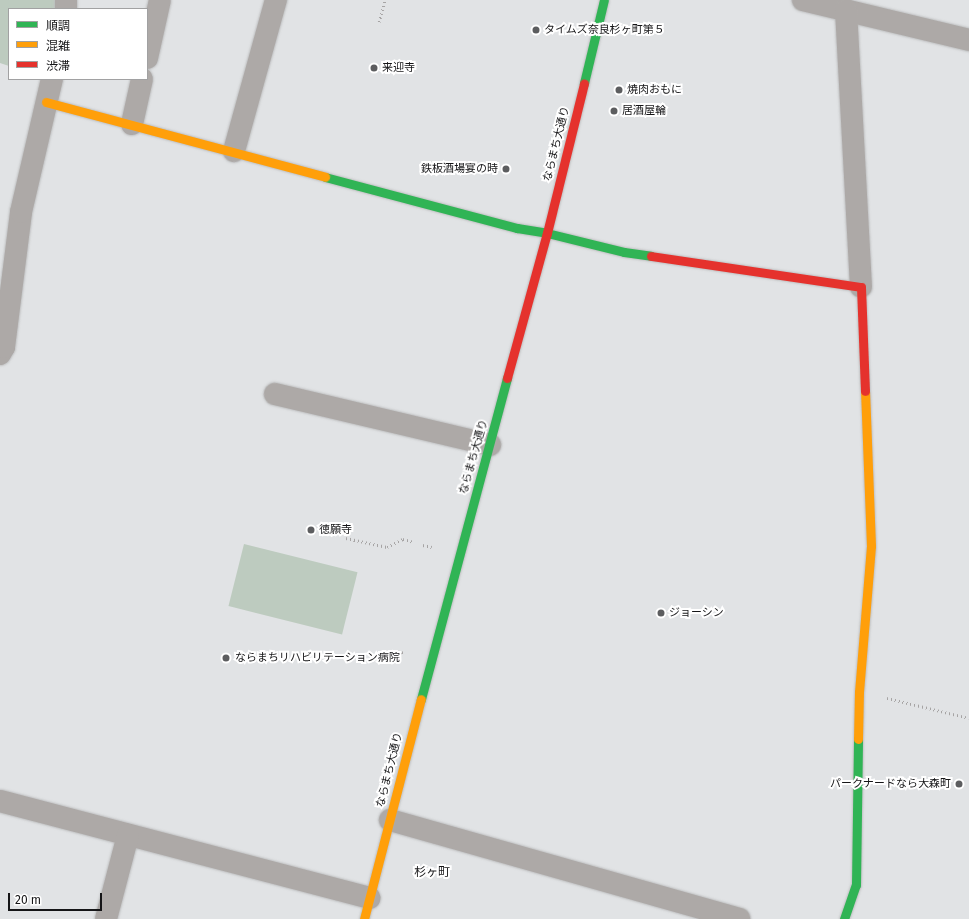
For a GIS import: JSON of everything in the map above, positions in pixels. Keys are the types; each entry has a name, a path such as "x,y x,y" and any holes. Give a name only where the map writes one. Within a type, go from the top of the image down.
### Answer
{"street":[{"path":"148,54 160,0"},
{"path":"234,151 276,0"},
{"name":"ならまち大通り","path":"364,919 438,632 548,233 604,0"},
{"path":"803,0 969,40"},
{"path":"844,919 856,885 859,692 871,546 861,287 846,10"},
{"path":"0,354 4,347 21,212 52,80"},
{"path":"132,124 142,80"},
{"path":"46,102 234,151 517,228 548,233 624,252 861,287"},
{"path":"275,394 490,445"},
{"path":"0,801 369,898"},
{"path":"390,820 739,919"},
{"path":"106,919 128,835"}],"path":[{"path":"379,22 385,0"},
{"path":"346,538 387,547 403,539 414,542"},
{"path":"859,692 969,718"}],"green space":[{"path":"0,0 66,0 66,8 8,8 8,66 0,63"},
{"path":"244,544 358,572 342,634 229,606"}],"traffic: fast":[{"path":"584,83 604,0"},
{"path":"325,177 517,228 547,233 624,252 651,256"},
{"path":"421,699 507,378"},
{"path":"844,919 856,885 858,739"}],"traffic: slow":[{"path":"46,102 325,177"},
{"path":"858,739 859,692 871,546 865,391"},
{"path":"364,919 421,699"}],"traffic: jam":[{"path":"507,378 547,233 584,83"},
{"path":"651,256 861,287 865,391"}],"place":[{"name":"タイムズ奈良杉ヶ町第５","path":"536,30"},
{"name":"来迎寺","path":"374,68"},
{"name":"焼肉おもに","path":"619,90"},
{"name":"居酒屋輪","path":"614,111"},
{"name":"鉄板酒場宴の時","path":"506,169"},
{"name":"徳願寺","path":"311,530"},
{"name":"ジョーシン","path":"661,613"},
{"name":"ならまちリハビリテーション病院","path":"226,658"},
{"name":"パークナードなら大森町","path":"959,784"}],"district":[{"name":"杉ヶ町","path":"432,873"}]}
